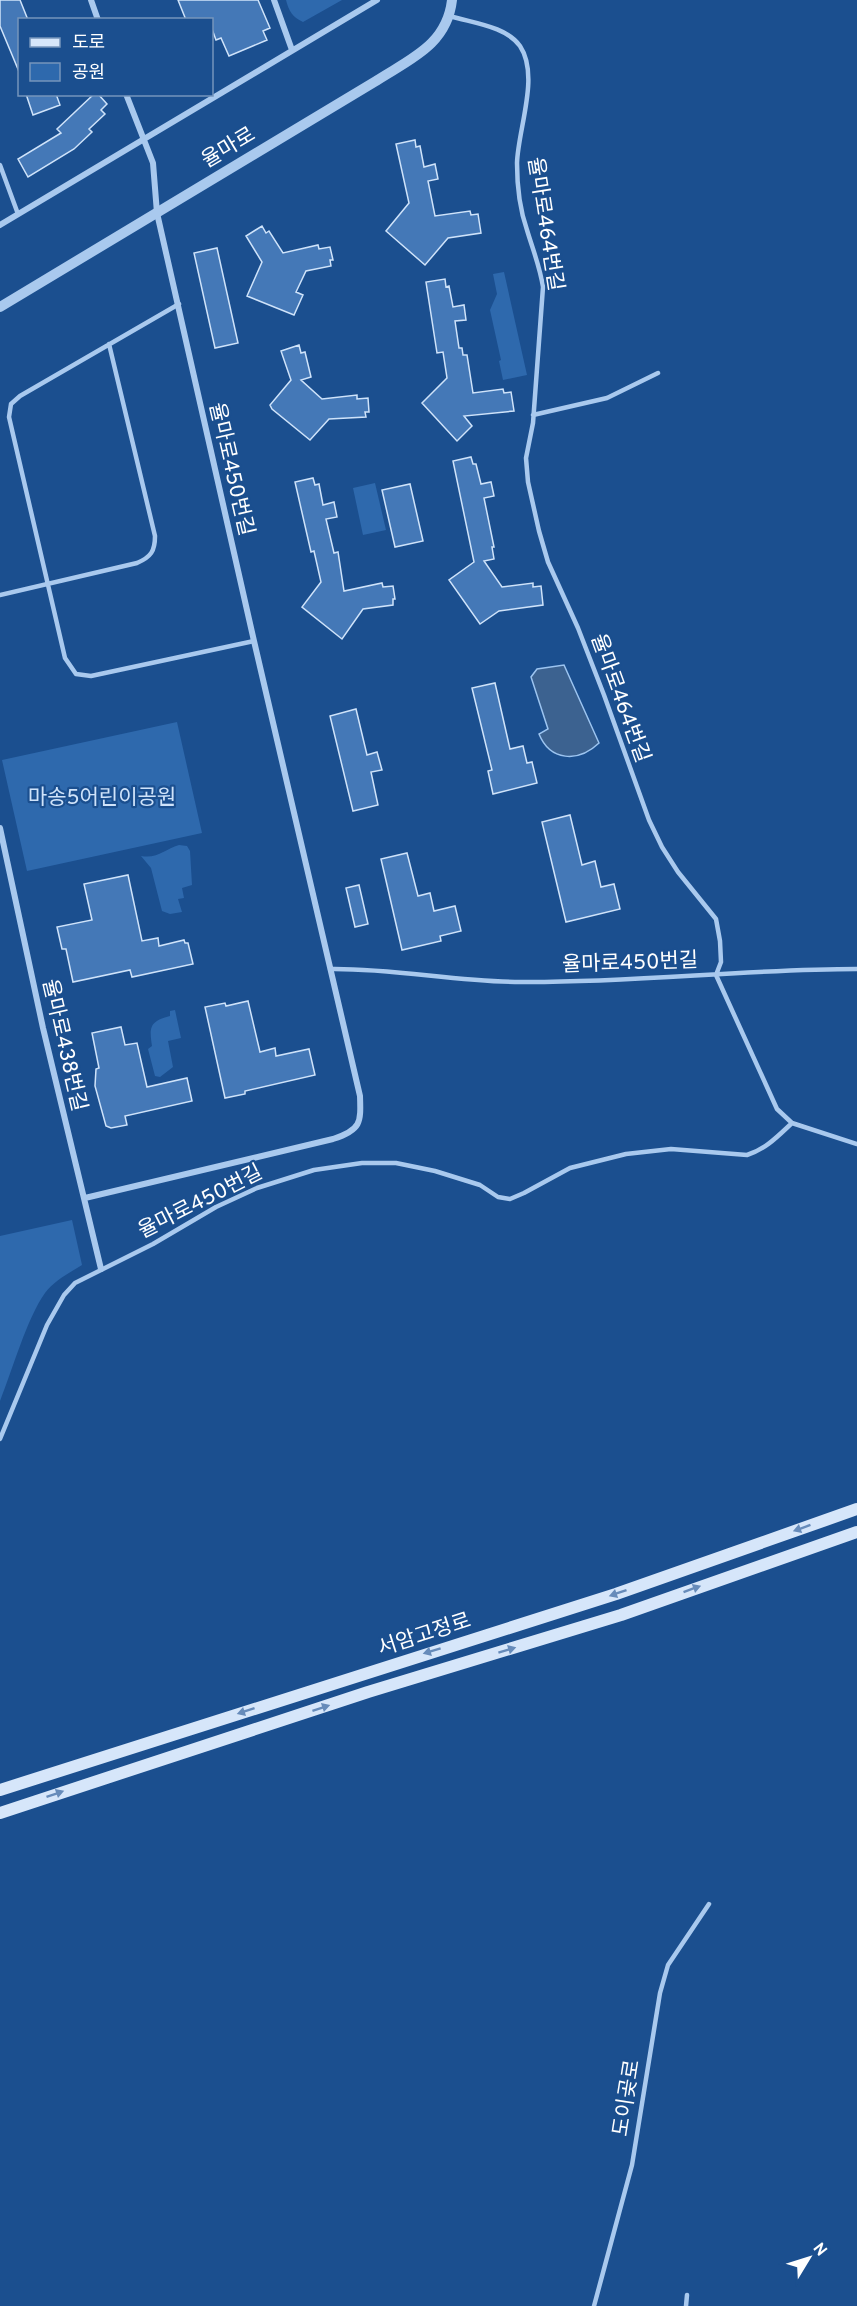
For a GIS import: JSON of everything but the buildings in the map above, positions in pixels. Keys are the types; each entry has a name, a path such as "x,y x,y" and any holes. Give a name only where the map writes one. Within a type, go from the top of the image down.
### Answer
{"main road":[{"name":"서암고정로","path":"0,1791 616,1594 857,1509"},
{"name":"서암고정로","path":"0,1813 368,1692 621,1615 857,1532"}],"street":[{"path":"91,0 97,18"},
{"path":"274,0 292,50"},
{"path":"0,225 377,0"},
{"name":"율마로","path":"0,307 376,81 429,46 443,32 450,16 452,0"},
{"name":"율마로450번길","path":"85,1198 333,1139 351,1133 360,1118 360,1096 254,641 158,213 153,163 127,96"},
{"name":"율마로438번길","path":"0,828 42,1028 85,1198 100,1269"}],"lane":[{"name":"율마로464번길","path":"450,16 510,36 520,46 527,60 526,101 518,145 517,166 526,228 540,268 543,287 533,415 526,458 528,482 538,531 548,562 578,628 604,695 649,820 678,872 716,919 721,963 716,975"},
{"path":"0,165 18,214"},
{"path":"179,304 20,396 11,404 9,417 65,657 76,674 90,676 254,641"},
{"path":"0,595 137,563 148,559 155,549 154,536 109,344"},
{"path":"533,415 607,398 658,374"},
{"name":"율마로450번길","path":"330,969 386,970 480,981 522,982 716,975"},
{"path":"857,969 804,969 716,975 777,1109 792,1123 857,1144"},
{"name":"율마로450번길","path":"0,1439 57,1307 75,1283 153,1244 216,1207 257,1188 314,1170 362,1163 396,1163 435,1171 480,1185 498,1197 510,1199 524,1194 570,1168 626,1154 671,1149 747,1155 772,1142 792,1123"},
{"name":"도이곶로","path":"594,2306 632,2165 660,1993 668,1965 709,1904"},
{"path":"686,2306 687,2295"}],"green space":[{"path":"286,0 342,0 303,22 292,13"},
{"path":"504,272 527,375 503,380 490,310 497,294 493,274"},
{"path":"375,483 386,530 363,535 353,488"},
{"name":"마송5어린이공원","path":"177,722 202,833 27,871 2,760"},
{"path":"179,845 187,846 190,851 192,885 182,888 184,898 178,899 182,912 170,914 162,911 151,868 141,856 157,855"},
{"path":"175,1010 181,1038 168,1041 173,1067 160,1077 155,1076 148,1049 152,1046 151,1029 158,1020 170,1016 170,1011"},
{"path":"72,1220 82,1265 53,1285 38,1304 0,1401 0,1236"}],"shaded area":[{"path":"564,665 599,743 582,754 574,756 557,754 550,750 539,734 548,729 531,677 537,669"}]}
